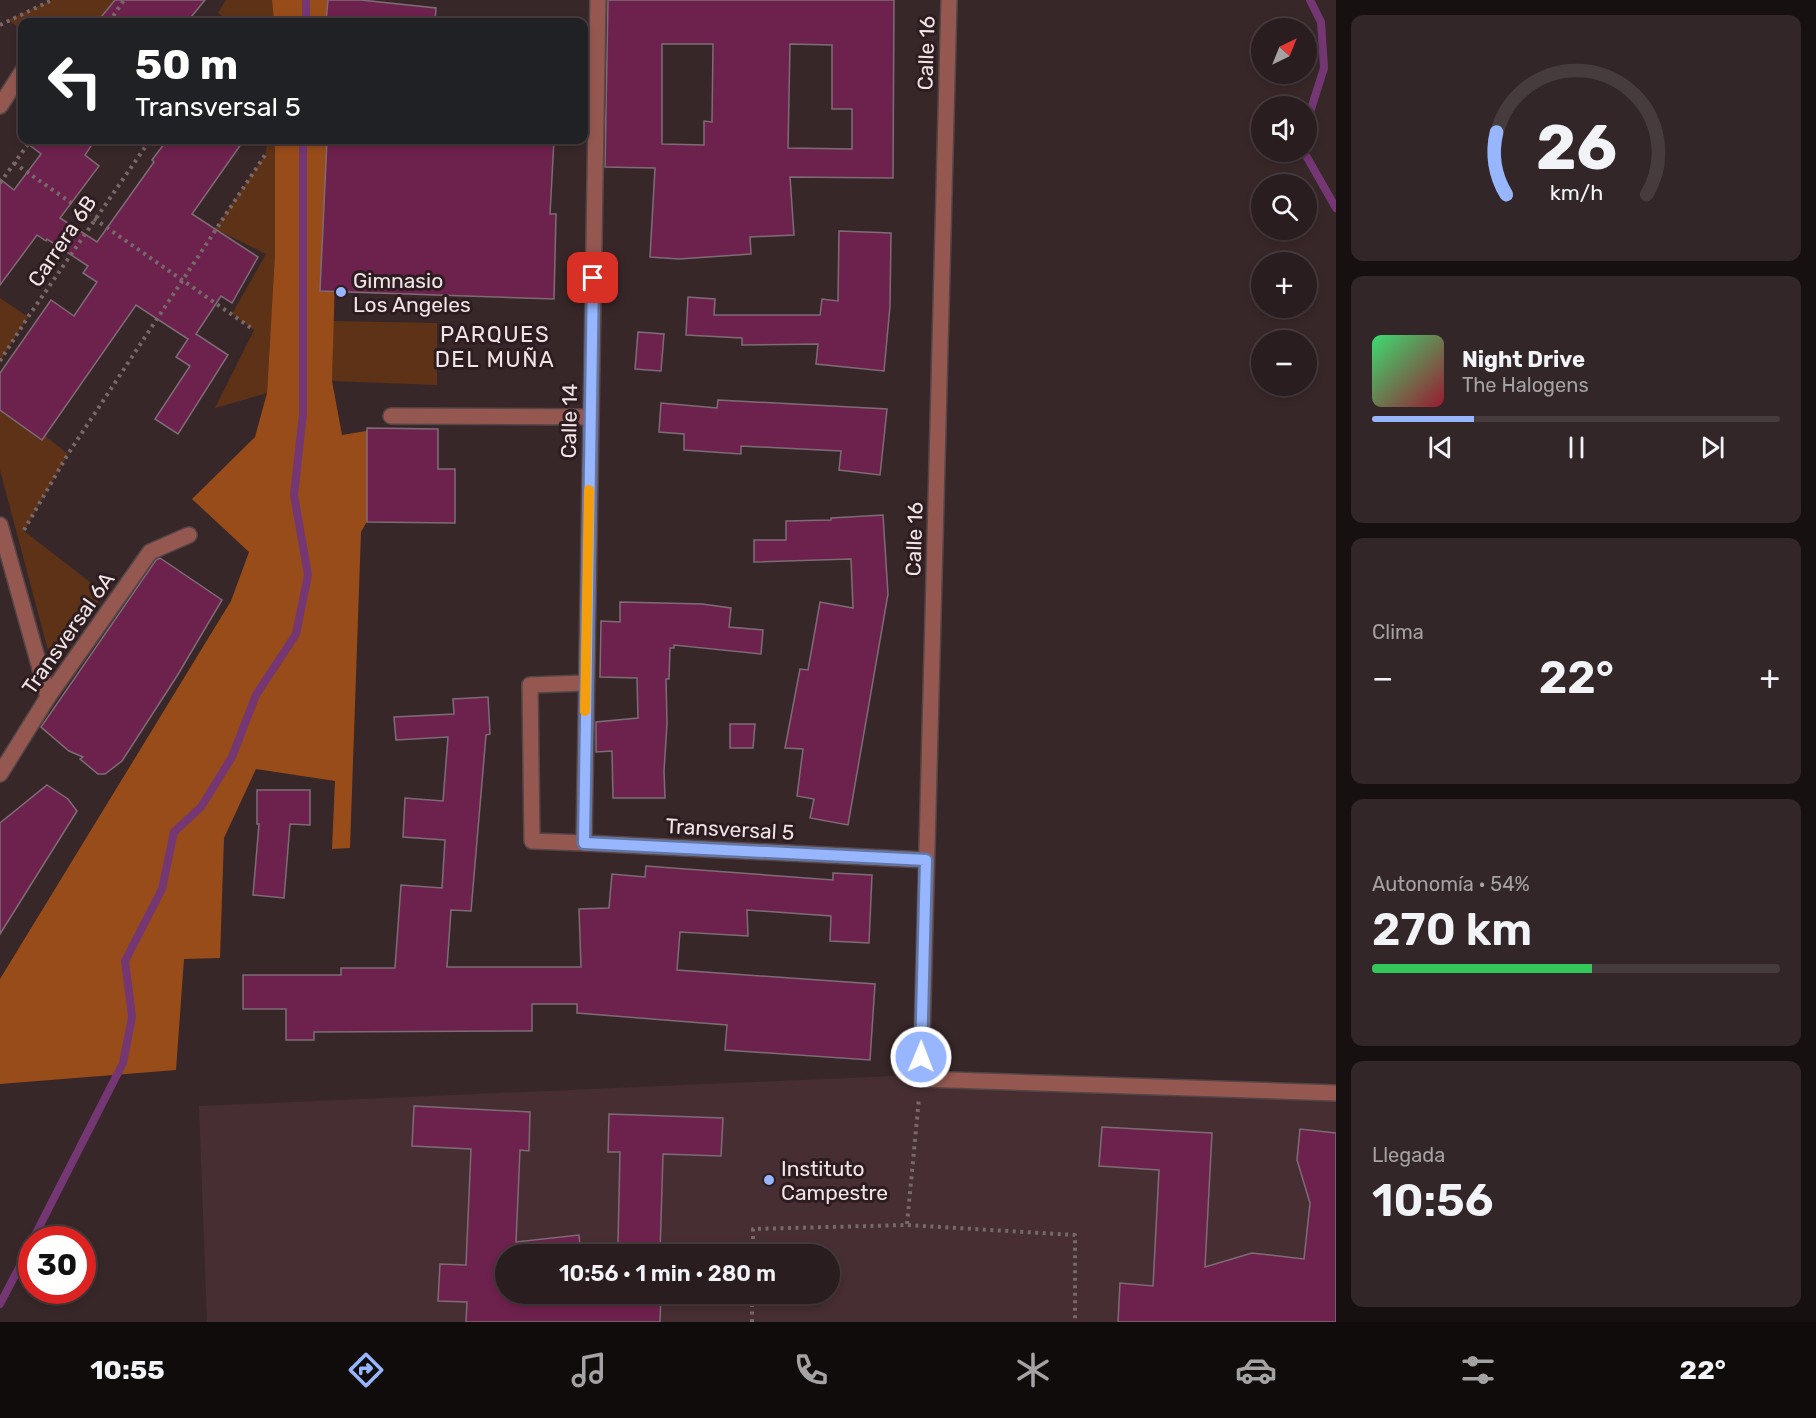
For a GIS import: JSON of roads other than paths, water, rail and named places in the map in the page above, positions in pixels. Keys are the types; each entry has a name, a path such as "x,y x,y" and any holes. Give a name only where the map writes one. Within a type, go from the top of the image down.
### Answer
{"street":[{"name":"Calle 14","path":"584,843 598,0"},
{"name":"Calle 16","path":"949,0 921,1079 1336,1094"},
{"path":"0,106 18,78"},
{"path":"391,417 590,417"},
{"path":"0,525 48,697"},
{"name":"Transversal 6A","path":"0,774 48,697 150,552 189,535"},
{"name":"Transversal 5","path":"585,683 530,685 532,841 926,860"}],"waterway":[{"path":"306,0 306,18"},
{"path":"1310,0 1321,22 1324,68 1315,96"},
{"path":"40,1226 123,1063 132,1017 125,961 162,889 174,832 201,807 232,757 256,695 296,634 308,575 294,495 303,414 303,144"},
{"path":"1310,162 1336,208"},
{"path":"0,1304 18,1270"}],"place":[{"name":"Gimnasio Los Angeles","path":"341,292"},
{"name":"Instituto Campestre","path":"769,1180"}],"district":[{"name":"PARQUES DEL MUÑA","path":"495,346"}]}
